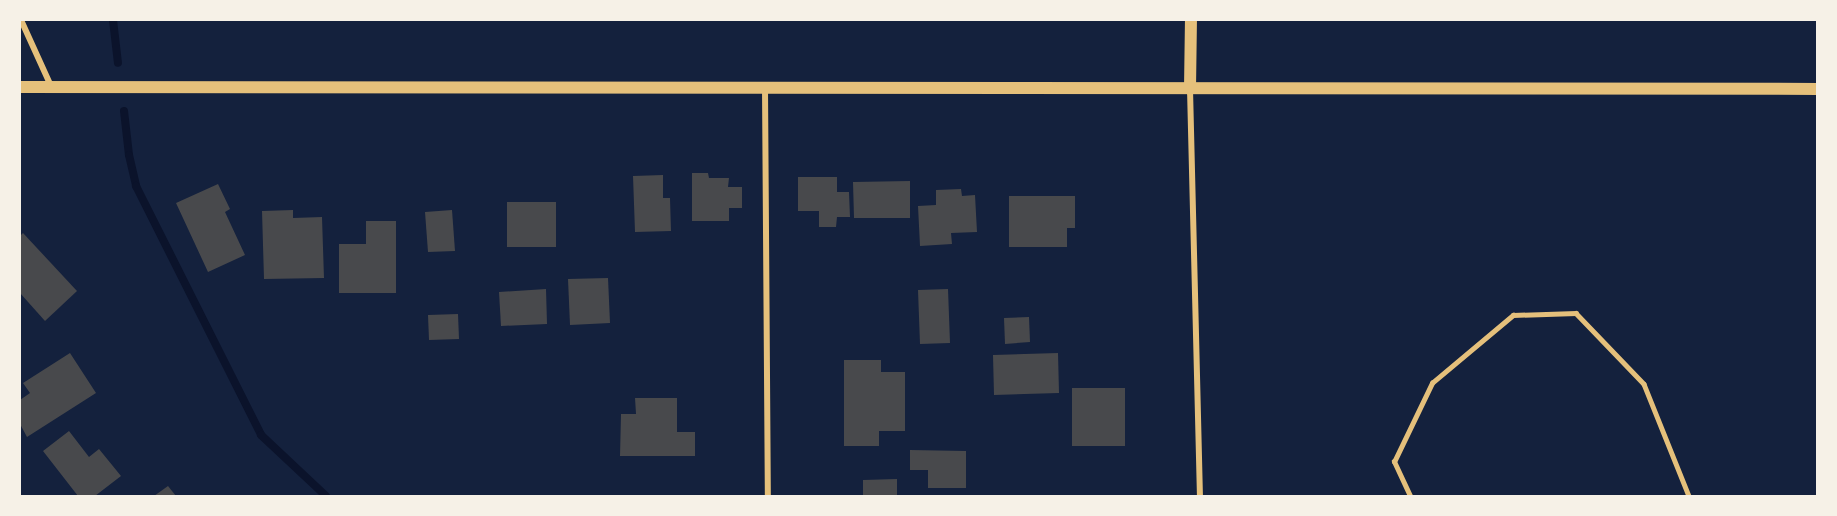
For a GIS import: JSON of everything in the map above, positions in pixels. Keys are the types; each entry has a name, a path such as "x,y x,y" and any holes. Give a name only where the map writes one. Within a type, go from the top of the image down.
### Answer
{"main road":[{"path":"1190,89 1191,20"},
{"path":"20,87 1818,90"}],"street":[{"path":"21,20 51,87"},
{"path":"765,87 768,496"},
{"path":"1190,89 1200,496"}],"lane":[{"path":"1410,496 1394,462 1432,383 1513,315 1576,313 1644,384 1689,496"}],"building":[{"path":"692,173 708,173 709,178 729,178 728,187 742,187 742,208 729,208 729,221 692,221"},
{"path":"663,175 663,198 670,198 671,231 635,232 633,176"},
{"path":"798,177 837,177 837,192 849,192 850,217 837,217 836,227 819,227 819,211 798,211"},
{"path":"910,181 910,218 854,218 853,182"},
{"path":"218,184 230,209 225,212 245,255 208,272 176,203"},
{"path":"961,189 962,196 975,195 977,232 951,233 952,244 920,246 918,206 936,205 936,190"},
{"path":"1009,196 1075,196 1075,228 1067,228 1067,247 1009,247"},
{"path":"507,202 556,202 556,247 507,247"},
{"path":"293,210 293,218 322,217 324,278 264,279 262,211"},
{"path":"452,210 455,251 428,252 425,212"},
{"path":"366,221 396,221 396,293 339,293 339,244 366,244"},
{"path":"23,233 77,291 45,321 20,293 20,236"},
{"path":"608,278 610,323 570,325 568,279"},
{"path":"546,289 547,324 501,326 499,292"},
{"path":"948,289 950,343 920,344 918,290"},
{"path":"458,314 459,339 429,340 428,315"},
{"path":"1029,317 1030,342 1005,344 1004,318"},
{"path":"70,353 96,393 27,437 20,424 20,400 30,393 23,383"},
{"path":"1058,353 1059,393 994,395 993,355"},
{"path":"844,360 881,360 881,372 905,372 905,431 879,431 879,446 844,446"},
{"path":"1072,388 1125,388 1125,446 1072,446"},
{"path":"635,398 677,398 677,432 695,432 695,456 620,456 621,414 636,414"},
{"path":"69,431 89,457 99,449 121,476 95,496 78,496 43,451"},
{"path":"910,450 966,451 966,488 928,488 928,470 910,470"},
{"path":"897,479 897,496 863,496 863,480"},
{"path":"168,486 176,496 154,496"}],"waterway":[{"path":"113,20 118,63"},
{"path":"124,111 129,155 136,186 261,435 326,496"}]}
